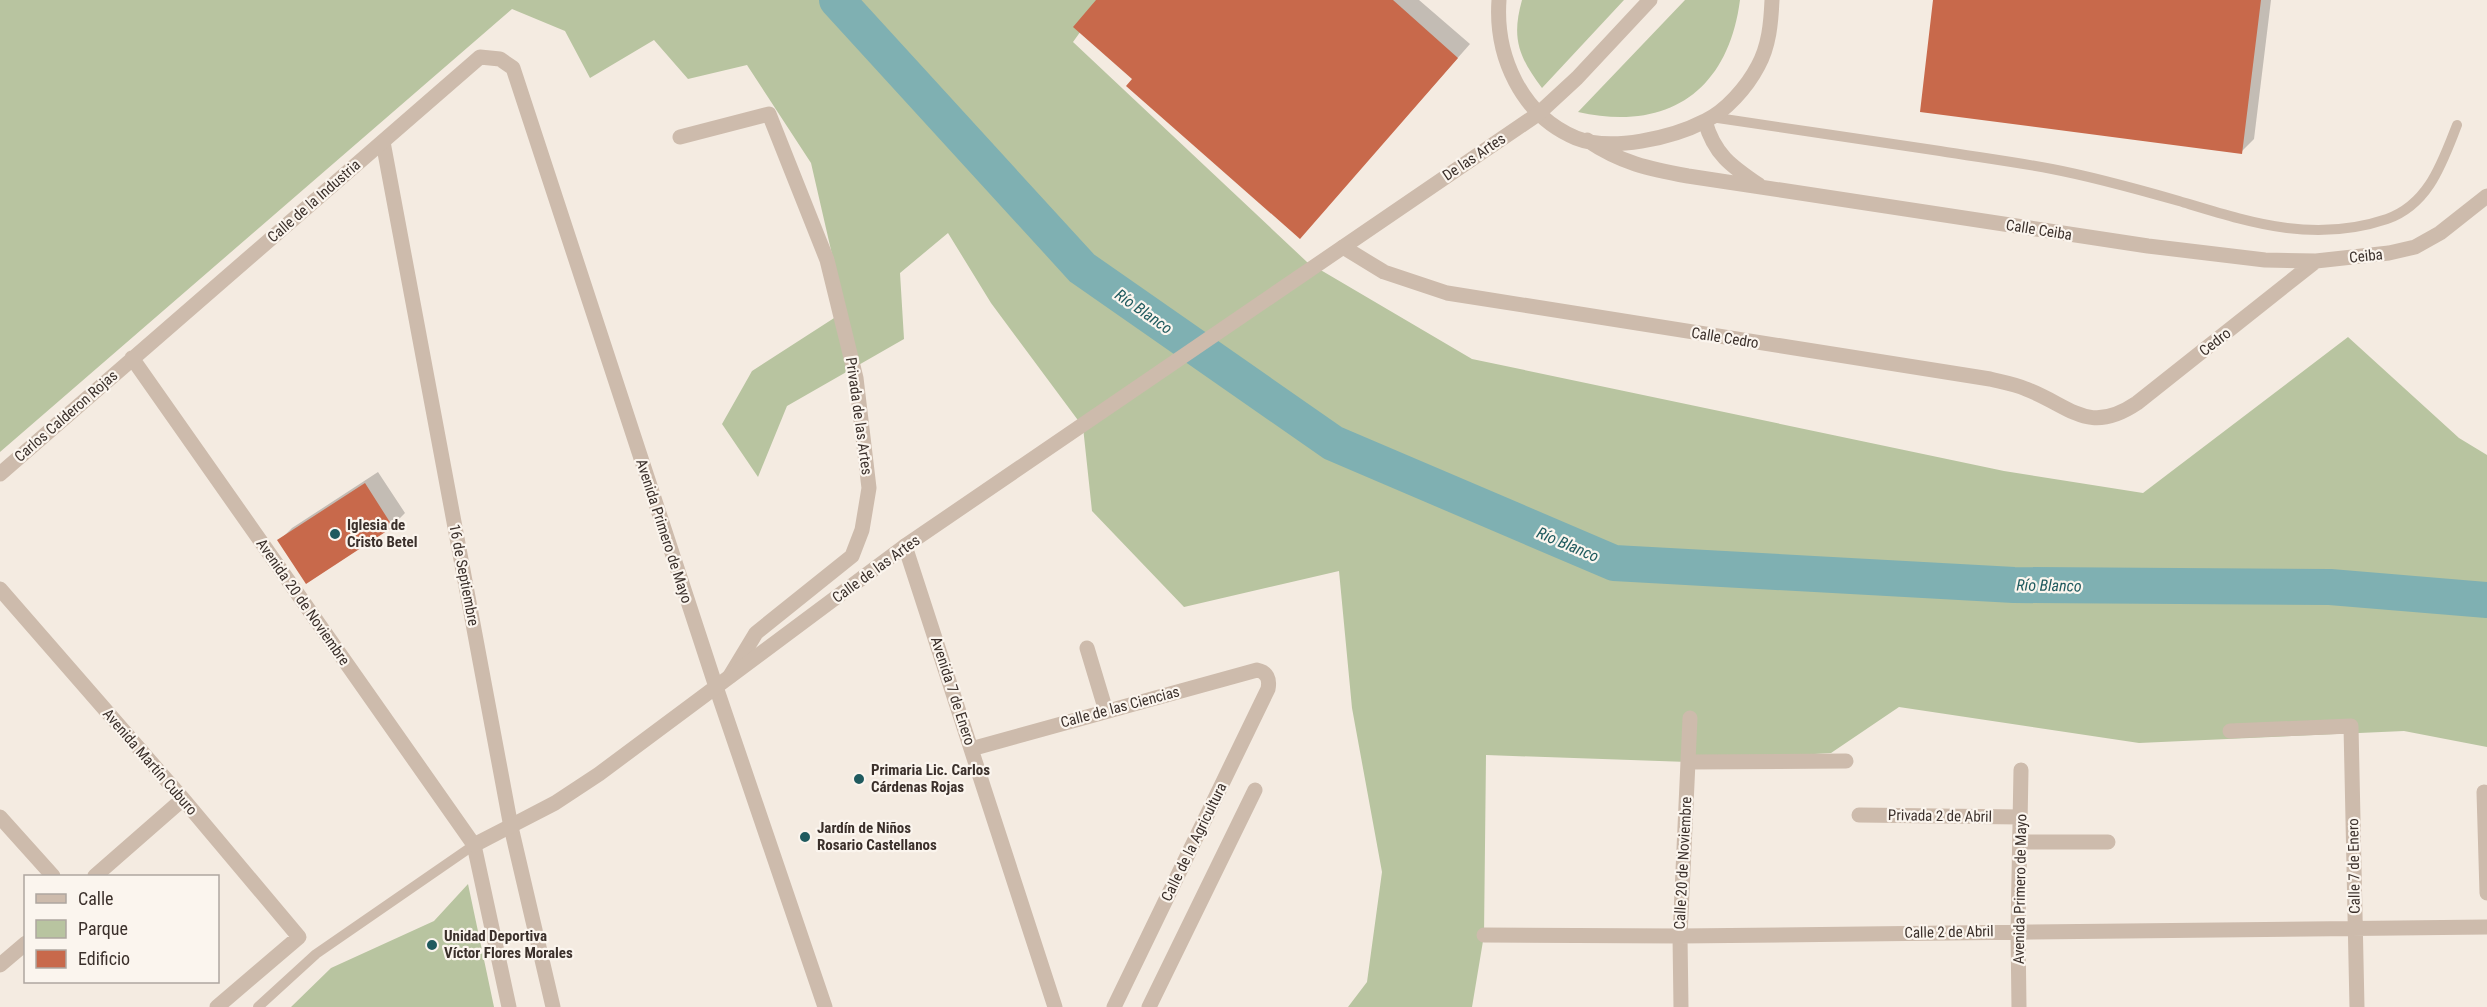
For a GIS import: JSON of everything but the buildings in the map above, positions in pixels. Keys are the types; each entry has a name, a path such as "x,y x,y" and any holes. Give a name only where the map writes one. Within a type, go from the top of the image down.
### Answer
{"street":[{"path":"1499,0 1497,20 1502,50 1520,91 1538,114 1576,138 1613,144 1665,135 1708,119 1738,95 1759,66 1771,30 1772,0"},
{"name":"De las Artes","path":"1278,292 1538,114 1592,63 1650,0"},
{"name":"Calle de la Industria","path":"132,358 480,57 500,59"},
{"name":"Avenida Primero de Mayo","path":"500,59 513,68 716,687 825,1007"},
{"name":"Privada de las Artes","path":"680,137 769,114 827,260 856,378 869,488 862,530 852,556 756,633 730,676"},
{"name":"Calle Ceiba","path":"1708,119 1709,136 1725,159 1731,166 1764,188"},
{"name":"Calle Ceiba","path":"1587,140 1606,153 1631,164 1688,176 2148,246 2265,260 2316,261"},
{"name":"16 de Septiembre","path":"383,142 511,827 553,1007"},
{"name":"Ceiba","path":"2316,261 2390,253 2415,247 2440,233 2487,196"},
{"name":"Calle Cedro","path":"1343,247 1384,272 1447,293 1990,379 2025,388 2087,417 2110,417"},
{"name":"Cedro","path":"2110,417 2137,402 2316,261"},
{"name":"Calle de las Artes","path":"474,845 555,803 599,774 905,546 1083,427 1278,292"},
{"name":"Carlos Calderon Rojas","path":"0,474 132,358"},
{"name":"Avenida 20 de Noviembre","path":"132,358 474,845"},
{"name":"Avenida 7 de Enero","path":"905,546 1055,1007"},
{"name":"Avenida Martín Cuburo","path":"0,589 183,799 299,937 217,1007"},
{"path":"1087,648 1106,711"},
{"name":"Calle de las Ciencias","path":"971,749 1257,670 1268,676"},
{"name":"Calle de la Agricultura","path":"1114,1007 1268,689 1270,682 1268,676"},
{"name":"Calle 20 de Noviembre","path":"1681,1007 1680,936 1690,718"},
{"name":"Calle 7 de Enero","path":"2230,731 2351,726 2357,1007"},
{"path":"1688,762 1846,761"},
{"name":"Avenida Primero de Mayo","path":"2019,1007 2021,771"},
{"path":"1149,1007 1255,790"},
{"path":"2484,792 2487,893"},
{"path":"95,875 183,799"},
{"name":"Privada 2 de Abril","path":"1859,815 2020,817"},
{"path":"0,817 53,875"},
{"path":"2020,842 2108,842"},
{"path":"474,845 509,1007"},
{"name":"Calle 2 de Abril","path":"1484,935 1680,936 2487,927"},
{"path":"0,965 24,945"}],"lane":[{"path":"1708,119 2053,169 2248,222 2291,231 2357,226 2387,219 2406,209 2423,195 2438,175 2457,125"},
{"path":"258,1007 316,954 474,845"}],"green space":[{"path":"0,0 1103,0 1073,42 1307,262 1472,359 2004,471 2143,493 2348,337 2459,438 2487,455 2487,747 2404,731 2139,743 1899,707 1831,753 1688,762 1486,755 1484,935 1472,1007 1348,1007 1367,982 1382,872 1352,708 1339,571 1184,607 1092,511 1083,427 991,303 948,233 900,273 904,339 787,406 758,477 722,424 752,371 845,311 811,163 747,65 688,79 654,40 590,78 565,31 512,9 0,452"},
{"path":"1522,0 1624,0 1542,88 1528,67 1519,47 1517,26"},
{"path":"1685,0 1740,0 1733,32 1722,59 1707,81 1688,98 1665,110 1639,116 1610,117 1578,112"},
{"name":"Unidad Deportiva Víctor Flores Morales","path":"468,884 494,1007 291,1007 331,968 434,921"}],"waterway":[{"name":"Río Blanco","path":"837,0 1082,268 1333,443 1614,563 2014,585 2330,587 2487,600"}],"place":[{"name":"Iglesia de Cristo Betel","path":"335,534"},
{"name":"Primaria Lic. Carlos Cárdenas Rojas","path":"859,779"},
{"name":"Jardín de Niños Rosario Castellanos","path":"805,837"},
{"name":"Unidad Deportiva Víctor Flores Morales","path":"432,945"}]}
